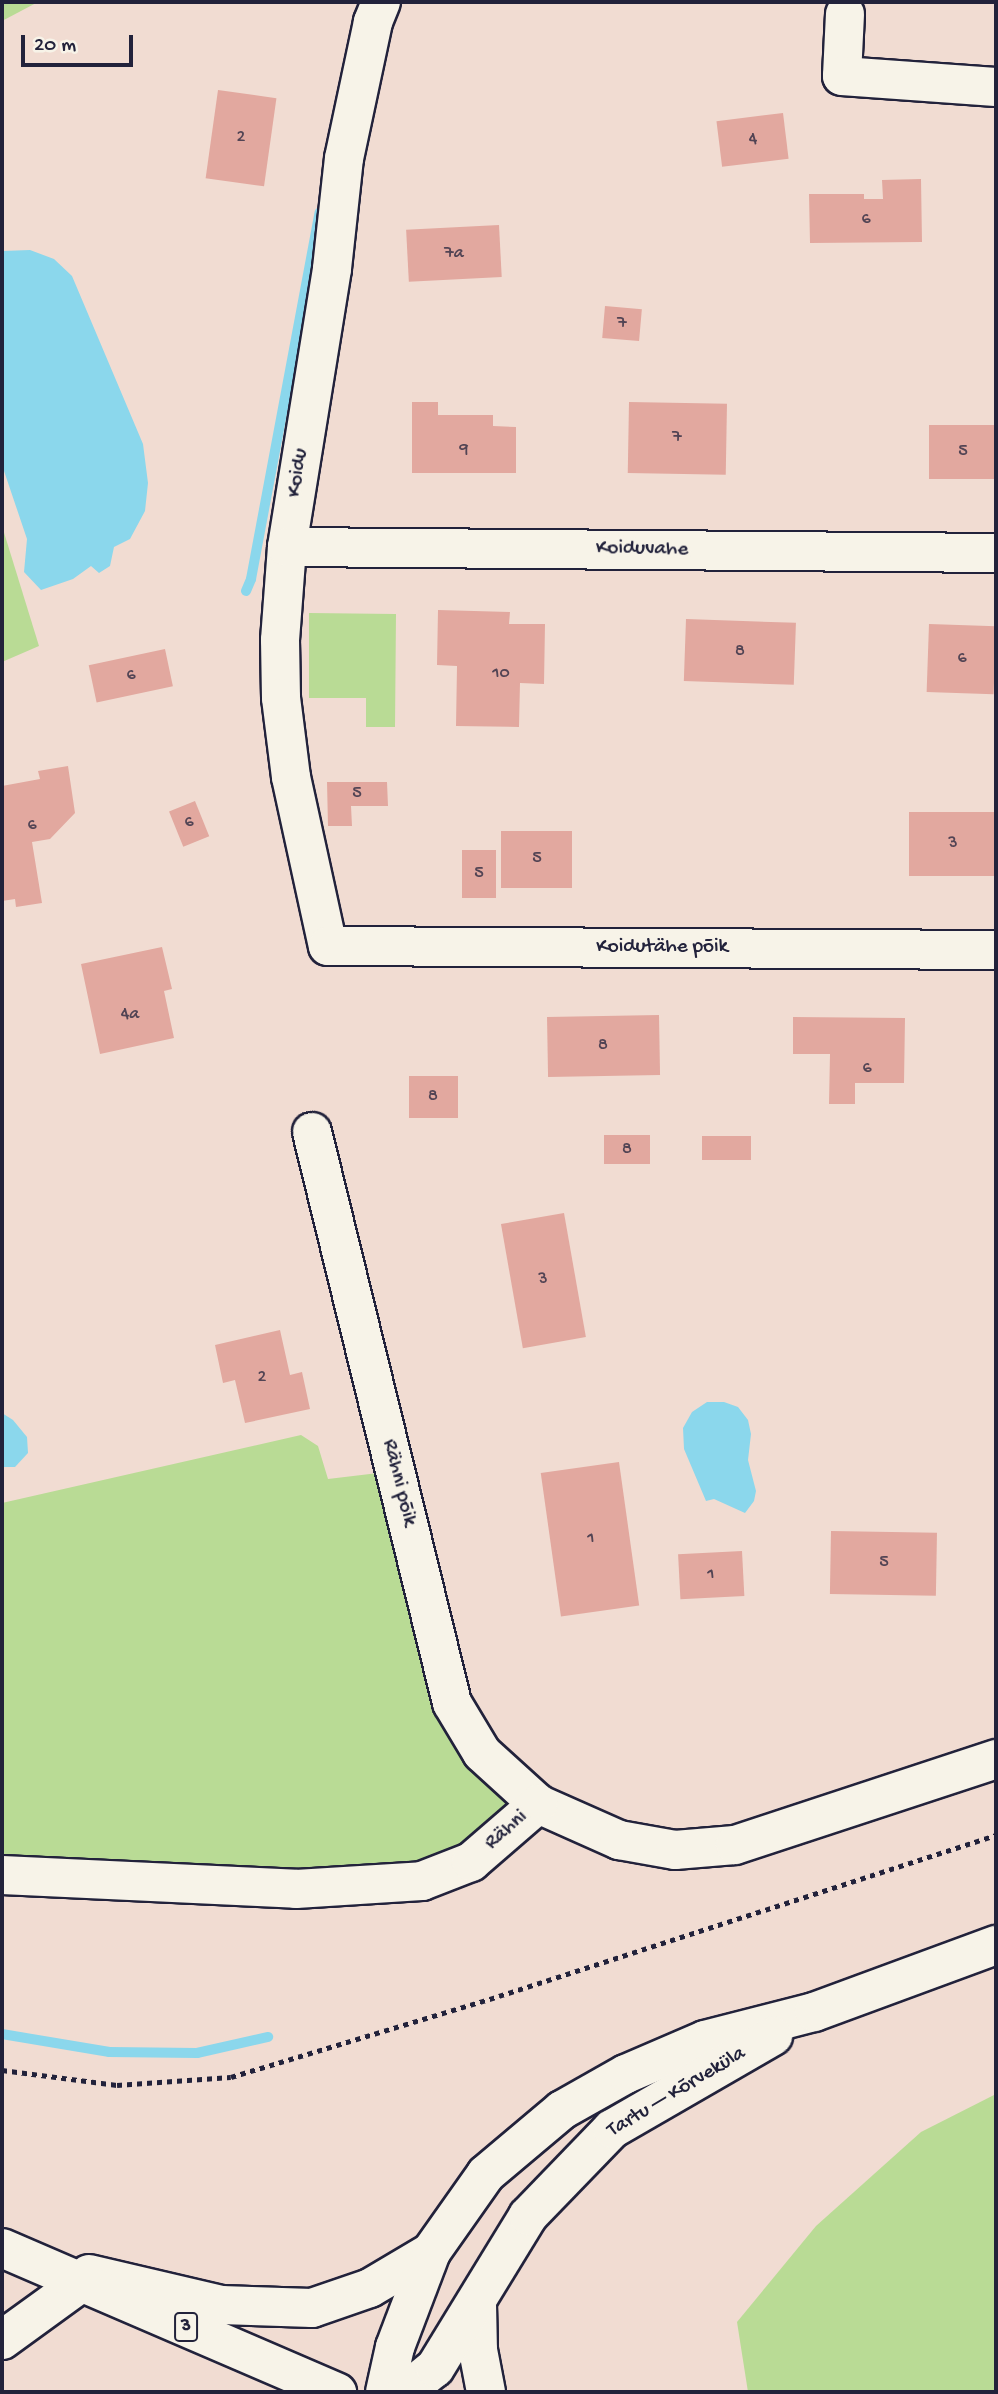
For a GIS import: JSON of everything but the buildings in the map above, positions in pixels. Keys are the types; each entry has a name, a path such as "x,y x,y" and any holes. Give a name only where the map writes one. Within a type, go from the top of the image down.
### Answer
{"main road":[{"name":"Koidu","path":"328,946 291,777 281,698 280,640 287,547 332,269 344,158 373,22 381,2"},
{"path":"845,14 842,76 996,87"},
{"name":"Koiduvahe","path":"287,547 996,553"},
{"name":"Koidutähe põik","path":"328,946 996,950"},
{"name":"Rähni põik","path":"312,1132 452,1703 482,1753 538,1804"},
{"name":"Rähni","path":"2,1875 296,1889 422,1881 471,1862 538,1804 619,1840 675,1850 734,1845 996,1759"},
{"name":"Tartu — Kõrveküla","path":"386,2392 395,2347 431,2252 486,2174 562,2110 626,2074 705,2040 814,2012 996,1945"},
{"name":"Tartu — Kõrveküla","path":"405,2392 435,2368 477,2304 528,2216 612,2129 814,2012"},
{"path":"18,2255 221,2305 312,2308 370,2287 431,2252"},
{"name":"3","path":"18,2255 337,2392"},
{"path":"2,2340 82,2282"},
{"path":"477,2304 478,2350 486,2392"}],"path":[{"path":"2,2070 117,2085 232,2077 499,1996 996,1835"}],"green space":[{"path":"2,2 38,2 2,21"},
{"path":"2,526 39,646 2,662"},
{"path":"309,613 396,614 395,727 366,727 366,698 309,698"},
{"path":"301,1435 318,1446 328,1479 395,1471 452,1703 538,1804 422,1881 2,1875 2,1503"},
{"path":"996,2094 996,2392 748,2392 737,2322 816,2226 921,2132"}],"water":[{"path":"30,250 54,259 72,276 143,444 148,483 145,511 130,539 114,547 110,566 99,573 91,566 73,579 41,590 24,572 27,539 2,465 2,251"},
{"path":"707,1402 724,1402 738,1407 748,1420 751,1434 748,1460 756,1491 754,1501 745,1513 714,1499 706,1501 684,1449 683,1428 692,1412"},
{"path":"2,1413 13,1420 27,1437 28,1453 15,1467 2,1467"}],"waterway":[{"path":"246,591 251,579 320,212"},
{"path":"2,2034 109,2052 197,2053 268,2037"}]}
